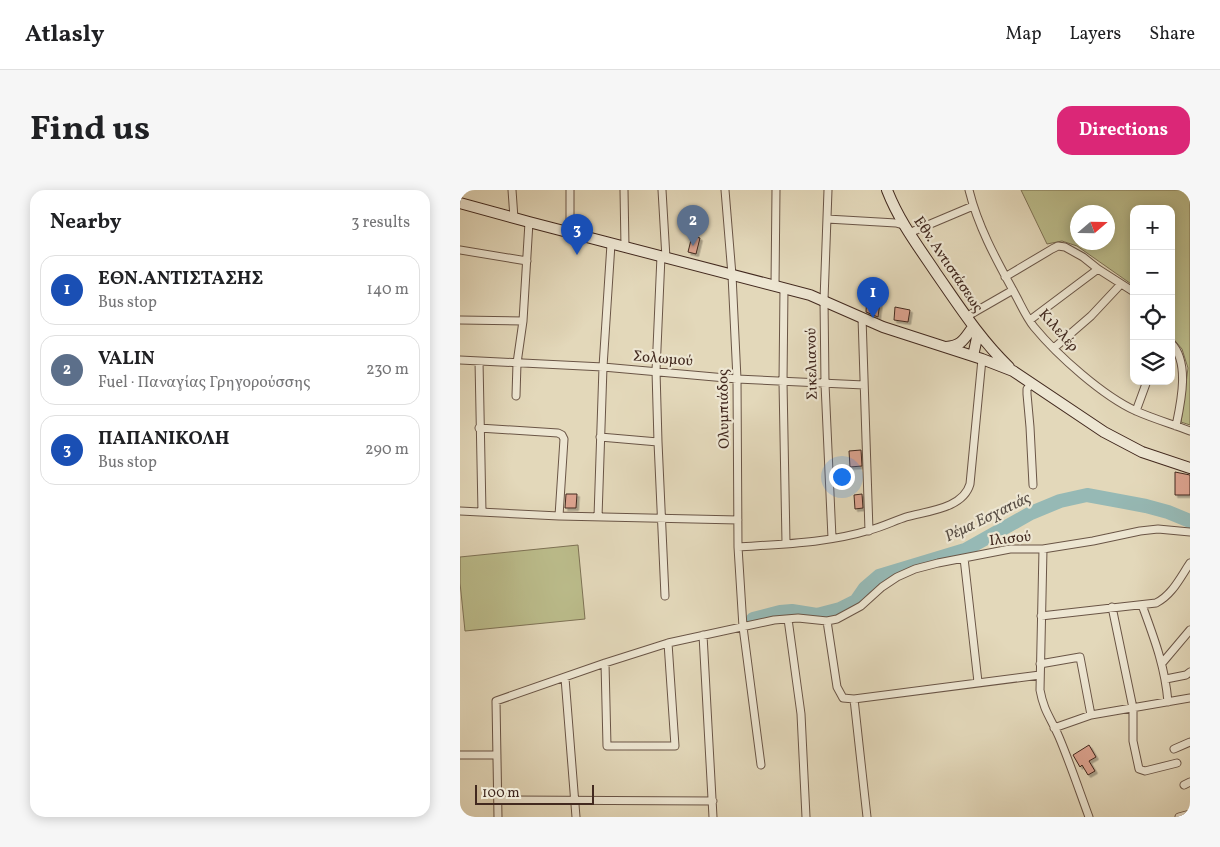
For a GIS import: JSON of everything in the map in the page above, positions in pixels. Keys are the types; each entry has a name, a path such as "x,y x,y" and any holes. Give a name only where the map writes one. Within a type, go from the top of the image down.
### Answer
{"street":[{"path":"512,190 514,218"},
{"path":"570,190 570,233"},
{"path":"624,190 625,247"},
{"path":"662,190 663,257 656,371 666,596"},
{"name":"Ολυμπιάδος","path":"725,190 732,275 737,379 738,547 743,627 762,765"},
{"path":"776,190 783,382 786,543"},
{"name":"Σικελιανού","path":"828,190 824,300 824,384 832,538"},
{"name":"Εθν. Αντιστάσεως","path":"887,190 906,229 975,330 977,357"},
{"name":"Κιλελέρ","path":"969,190 973,206 1005,277 1030,320 1054,348 1095,386 1136,411 1190,431"},
{"path":"460,203 824,300 883,326 1013,371"},
{"path":"827,219 896,223 906,229 973,206"},
{"path":"516,396 529,222"},
{"path":"598,517 603,367 611,244"},
{"path":"1005,277 1058,246 1065,247 1083,257 1130,290"},
{"path":"460,250 527,261"},
{"path":"1030,320 1098,269"},
{"path":"1054,348 1090,316 1121,284"},
{"path":"966,317 1013,290"},
{"path":"862,317 869,530"},
{"path":"460,320 523,321"},
{"path":"946,347 955,346 963,342 975,330 1013,371 1104,432 1142,452 1190,468"},
{"path":"1175,348 1180,354 1183,365 1180,407 1176,426"},
{"path":"738,547 832,538 869,530 907,517 945,508 961,497 969,488 977,357"},
{"name":"Σολωμού","path":"460,360 603,367 783,382 864,385"},
{"path":"479,361 482,512"},
{"path":"1031,384 1027,389 1027,394 1033,485"},
{"path":"1136,411 1145,385"},
{"path":"479,428 558,433 562,435 564,439 560,516"},
{"path":"600,437 658,442"},
{"path":"460,511 560,516 738,520"},
{"name":"Ιλισού","path":"497,755 496,701 605,663 668,643 774,620 827,621 846,615 861,606 882,587 897,577 915,569 938,563 1010,549 1043,549 1140,531 1158,529 1190,532"},
{"path":"1043,549 1040,664 1043,704 1089,817"},
{"path":"964,558 978,682"},
{"path":"1041,616 1156,602 1164,598 1172,590 1190,563"},
{"path":"1142,604 1163,662 1168,702"},
{"path":"1112,607 1133,708 1134,741 1139,769 1145,771 1177,763"},
{"path":"788,619 801,714 806,817"},
{"path":"827,621 837,687 843,698 1040,675"},
{"path":"1163,662 1190,630"},
{"path":"703,635 713,817"},
{"path":"605,663 607,746 675,746 668,643"},
{"path":"1040,664 1080,657 1091,716"},
{"path":"1166,679 1186,675 1190,672"},
{"path":"565,678 576,817"},
{"path":"854,698 867,817"},
{"path":"1054,728 1091,716 1190,698"},
{"path":"1174,749 1190,742"},
{"path":"460,755 497,755 498,817"},
{"path":"498,800 712,801"},
{"path":"1179,817 1190,814"}],"green space":[{"path":"1021,190 1190,190 1190,425 1181,422 1188,368 1182,349 1175,341 1175,205 1130,205 1130,283 1083,250 1115,250 1115,205 1070,205 1070,244 1062,241 1047,244"},
{"path":"578,545 585,619 465,631 460,583 460,557"}],"building":[{"path":"692,236 700,238 696,254 688,252"},
{"path":"867,293 881,294 878,317 866,312"},
{"path":"895,307 910,310 908,322 894,320"},
{"path":"861,450 862,466 850,467 849,451"},
{"path":"1175,472 1190,475 1190,495 1175,495"},
{"path":"566,494 577,494 576,508 565,508"},
{"path":"862,494 863,508 855,509 854,495"},
{"path":"1089,745 1096,757 1089,761 1095,771 1088,775 1082,765 1080,767 1073,755"}],"waterway":[{"name":"Ρέμα Εσχατιάς","path":"753,619 780,612 792,611 817,615 840,609 856,601 865,588 879,576 965,550 1031,513 1060,501 1087,495 1146,506 1190,521"}],"place":[{"name":"VALIN","path":"693,246"},
{"name":"ΠΑΠΑΝΙΚΟΛΗ","path":"577,255"},
{"name":"ΕΘΝ.ΑΝΤΙΣΤΑΣΗΣ","path":"873,318"}]}
